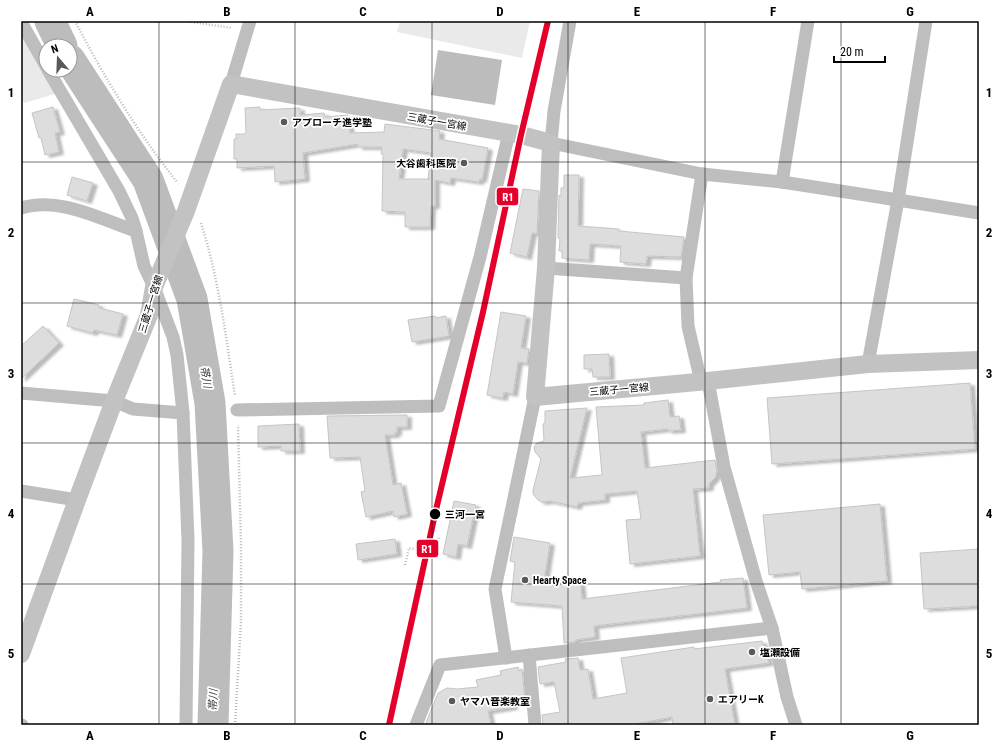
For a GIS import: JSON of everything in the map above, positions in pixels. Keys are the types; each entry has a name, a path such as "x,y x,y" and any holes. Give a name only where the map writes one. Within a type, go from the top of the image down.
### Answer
{"main road":[{"name":"三蔵子一宮線","path":"21,654 114,401 149,315 157,279 188,204 231,84 509,133 551,143"},
{"path":"534,397 546,268 551,143"},
{"name":"三蔵子一宮線","path":"534,397 868,364 979,360"}],"street":[{"path":"570,21 554,111 551,143 702,174 782,182 979,213"},
{"path":"782,182 808,21"},
{"path":"868,364 898,200 926,21"},
{"path":"21,22 38,52"},
{"path":"231,84 248,26"},
{"path":"53,78 119,191 132,218 144,266 157,279 176,349 183,413 188,540 186,725"},
{"path":"237,410 439,406 480,257 509,133"},
{"path":"702,174 686,278 688,326 704,381 724,467 756,581 772,628 787,697 796,725"},
{"path":"21,208 36,205 58,205 136,231"},
{"path":"546,268 686,278"},
{"path":"21,393 114,401 133,409 183,413"},
{"path":"506,658 495,589 534,397"},
{"path":"21,491 77,500"},
{"path":"416,725 440,665 772,628"},
{"path":"529,655 535,725"}],"path":[{"path":"75,21 99,66 200,221 209,249 224,323 237,410 241,544 241,614 235,725"},
{"path":"185,21 248,26"},
{"path":"405,565 409,548 434,554 439,538"}],"shaded area":[{"path":"400,21 530,21 522,58 397,32"},
{"path":"21,29 38,58 38,78 49,78 58,93 24,103 21,96"},
{"path":"438,50 502,60 495,105 431,95"}],"building":[{"path":"53,107 60,132 55,133 59,152 45,155 41,138 39,138 32,113"},
{"path":"260,107 260,110 300,108 300,115 324,113 325,117 348,115 350,133 384,132 385,124 440,131 439,139 488,148 482,180 480,179 479,182 451,178 450,183 435,180 435,206 431,206 430,227 405,227 405,212 382,211 382,147 358,147 358,144 303,153 305,179 275,182 274,166 237,168 237,159 234,159 234,139 236,139 236,134 245,134 246,132 245,108","holes":["403,149 431,153 428,179 399,179"]},
{"path":"564,175 579,175 578,226 619,229 619,231 684,237 681,257 647,256 646,264 620,262 621,246 590,244 589,260 562,258 562,251 559,251 560,239 558,238 559,195 561,196 561,188 564,188"},
{"path":"72,177 93,183 87,201 67,195"},
{"path":"523,189 539,191 537,234 532,233 527,257 510,253"},
{"path":"74,299 99,305 99,308 123,314 117,335 94,330 93,333 67,326"},
{"path":"501,312 526,316 521,348 529,349 527,363 518,362 513,394 504,392 503,398 487,395"},
{"path":"435,316 436,318 446,316 449,336 412,342 408,320"},
{"path":"43,326 59,343 21,379 21,346"},
{"path":"609,354 610,377 593,377 592,369 584,369 584,355"},
{"path":"970,383 975,449 772,464 767,398"},
{"path":"668,400 670,417 679,416 681,430 668,431 668,429 641,432 645,468 715,460 717,471 715,478 709,484 709,488 693,489 700,556 630,564 626,520 641,519 637,491 605,494 605,500 578,503 577,507 550,501 542,502 533,494 541,459 535,452 534,447 537,443 544,441 543,424 545,423 545,411 587,408 570,478 602,475 596,407 644,405 644,403"},
{"path":"407,415 407,427 397,427 397,433 395,432 395,435 385,435 393,485 401,483 407,514 394,517 393,511 366,517 361,492 365,491 360,457 330,458 327,416"},
{"path":"299,424 300,451 281,451 281,446 258,447 258,426"},
{"path":"454,501 476,505 467,546 458,544 456,557 443,554"},
{"path":"880,504 887,581 802,589 800,572 769,575 763,515"},
{"path":"514,537 550,543 544,581 580,577 582,599 743,578 747,608 594,626 595,637 564,643 562,606 511,602 515,562 510,561"},
{"path":"395,539 397,554 358,560 356,544"},
{"path":"979,549 979,606 924,609 920,553"},
{"path":"762,641 769,663 725,669 735,725 673,725 672,717 635,725 543,725 542,715 560,712 554,682 540,684 538,667 566,662 565,659 578,658 580,670 588,669 593,699 627,693 621,658 694,647 694,649"},
{"path":"518,667 519,671 522,670 525,701 513,703 513,707 488,711 491,725 425,725 438,693 447,688 457,689 478,687 476,680 501,675 500,671"}],"waterway":[{"name":"帯川","path":"50,21 58,38"},
{"name":"帯川","path":"78,72 148,180 192,299 210,403 218,551 213,725"}],"transit line":[{"name":"R1","path":"389,725 435,514 483,312 521,135 548,21"}],"place":[{"name":"アプローチ進学塾","path":"284,122"},
{"name":"大谷歯科医院","path":"464,163"},
{"name":"三河一宮","path":"435,514"},
{"name":"Hearty Space","path":"525,580"},
{"name":"塩瀬設備","path":"752,652"},
{"name":"エアリーK","path":"710,699"},
{"name":"ヤマハ音楽教室","path":"452,701"}]}
